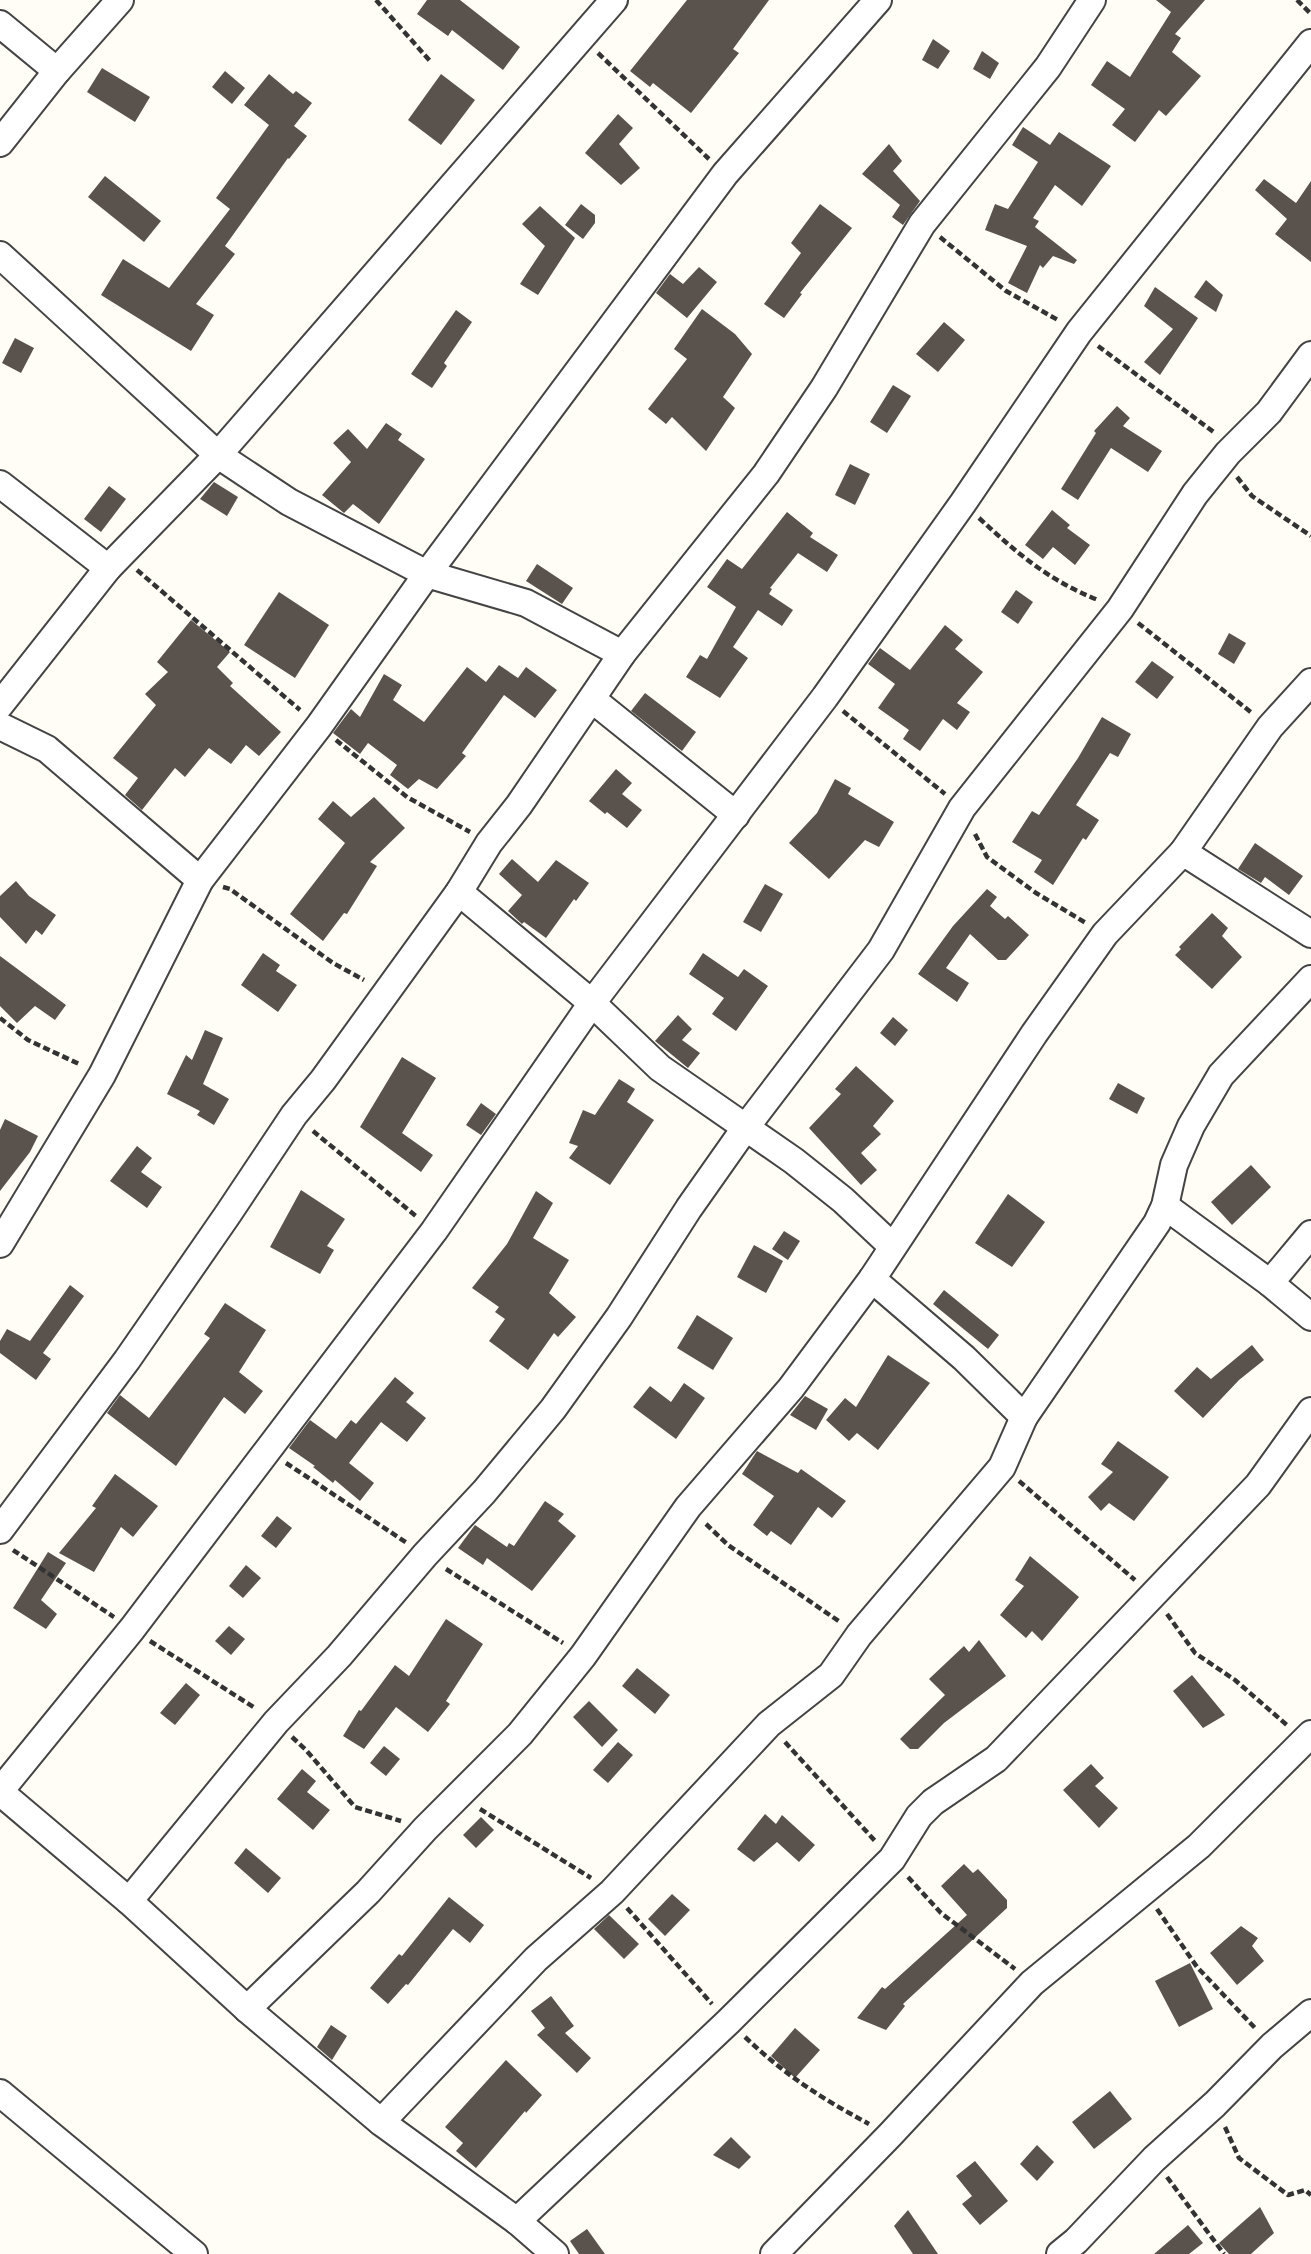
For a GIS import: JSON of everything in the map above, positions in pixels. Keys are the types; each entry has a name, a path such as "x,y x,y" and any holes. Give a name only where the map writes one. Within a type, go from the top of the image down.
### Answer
{"street":[{"path":"0,143 57,71 120,0"},
{"path":"0,705 108,568 218,455 614,0"},
{"path":"0,1244 102,1075 200,880 319,726 725,174 878,0"},
{"path":"6,1540 293,1115 323,1080 459,892 489,843 593,700 622,654 766,474 824,388 922,224 1048,67 1092,0"},
{"path":"0,24 57,71"},
{"path":"555,2254 517,2221 381,2122 247,2009 129,1901 0,1791 131,1629 434,1231 592,1003 825,697 955,515 1079,332 1311,43"},
{"path":"0,256 218,455 289,502 428,575 526,603 622,654"},
{"path":"129,1901 276,1722 339,1656 425,1555 484,1492 553,1409 619,1317 689,1208 746,1127 881,950 962,808 1120,609 1195,494 1228,453 1269,412 1311,355"},
{"path":"0,484 108,568"},
{"path":"247,2009 368,1892 425,1829 520,1734 642,1575 688,1507 791,1388 872,1279 1034,1034 1105,934 1184,852 1270,727 1311,682"},
{"path":"593,700 736,815"},
{"path":"0,726 47,749 200,880"},
{"path":"1184,852 1311,934"},
{"path":"459,892 592,1003 660,1068 794,1161 843,1200 892,1246"},
{"path":"381,2122 536,1959 612,1892 769,1724 831,1675 859,1635 1002,1467 1024,1418 1149,1237 1165,1206 1174,1165 1191,1126 1221,1075 1311,979"},
{"path":"1165,1206 1270,1283 1311,1317"},
{"path":"1270,1283 1311,1234"},
{"path":"872,1279 964,1358 1024,1418"},
{"path":"517,2221 728,2022 892,1859 919,1816 933,1802 996,1759 1258,1485 1311,1411"},
{"path":"774,2254 1032,1983 1199,1846 1311,1734"},
{"path":"1060,2254 1076,2241 1154,2159 1215,2104 1272,2046 1311,2013"},
{"path":"0,2093 194,2254"}],"path":[{"path":"376,0 430,61"},
{"path":"1297,0 1311,14"},
{"path":"583,38 725,174"},
{"path":"922,224 1006,291 1079,332 1216,434 1228,453 1234,474 1252,496 1311,536"},
{"path":"200,880 230,889 333,963 386,993"},
{"path":"0,1018 28,1040 102,1075"},
{"path":"293,1115 434,1231"},
{"path":"688,1507 728,1545 859,1635"},
{"path":"6,1540 131,1629 276,1722 306,1749 355,1807 425,1829"},
{"path":"458,1795 612,1892 728,2022 779,2068 831,2103 890,2135"},
{"path":"1145,1891 1196,1967 1272,2046"},
{"path":"1215,2104 1239,2158 1288,2195 1305,2190 1311,2195"},
{"path":"1154,2159 1224,2254"}],"building":[{"path":"427,0 460,0 520,47 503,70 452,30 448,36 417,14"},
{"path":"687,0 769,0 733,49 739,53 691,113 653,83 650,87 630,71"},
{"path":"1156,0 1205,0 1175,34 1181,38 1172,52 1201,76 1166,116 1159,110 1135,142 1112,125 1125,109 1091,85 1107,61 1130,77 1171,12"},
{"path":"933,39 950,51 938,69 922,60"},
{"path":"982,51 999,63 990,79 973,69"},
{"path":"102,68 150,97 135,122 87,92"},
{"path":"225,71 245,88 232,104 212,87"},
{"path":"269,74 293,94 296,91 312,103 294,126 307,136 225,246 235,254 196,304 214,315 191,351 101,295 123,259 169,288 230,209 216,198 269,125 244,105"},
{"path":"441,74 475,100 441,145 408,120"},
{"path":"618,114 633,128 619,144 640,168 621,185 585,153"},
{"path":"1023,127 1050,145 1059,132 1111,166 1082,206 1055,185 1033,218 1039,221 1035,227 1077,260 1074,264 1053,256 1043,268 1040,265 1027,293 1008,283 1027,246 985,230 995,204 1008,209 1038,162 1012,145"},
{"path":"889,144 902,161 893,171 920,201 903,225 892,217 900,205 862,174"},
{"path":"105,176 161,221 144,242 88,197"},
{"path":"1264,179 1296,203 1311,181 1311,262 1275,234 1287,219 1255,190"},
{"path":"581,204 595,215 595,223 583,239 565,225"},
{"path":"820,204 852,228 800,293 802,294 784,318 764,304 801,253 791,243"},
{"path":"540,206 575,238 538,295 520,284 545,246 522,224"},
{"path":"699,267 717,282 687,318 656,293 670,274 683,284"},
{"path":"1206,280 1223,295 1216,312 1194,297"},
{"path":"1155,287 1198,318 1160,375 1144,362 1173,329 1144,306"},
{"path":"702,309 735,334 752,354 723,397 735,408 706,451 672,417 666,424 648,409 687,359 674,349"},
{"path":"456,310 472,322 444,363 447,366 432,388 411,374"},
{"path":"944,322 965,340 938,372 916,354"},
{"path":"15,338 34,348 21,373 2,363"},
{"path":"893,385 911,396 887,433 870,422"},
{"path":"1117,406 1130,418 1123,426 1162,451 1148,472 1111,448 1078,500 1061,489 1096,433 1094,431"},
{"path":"386,423 402,434 398,440 425,459 379,524 353,504 344,513 322,495 351,462 333,443 348,429 367,449"},
{"path":"850,464 870,474 855,505 835,495"},
{"path":"214,482 238,497 227,516 200,499"},
{"path":"109,486 126,499 101,532 84,519"},
{"path":"1052,510 1070,525 1067,528 1090,545 1075,565 1053,547 1043,559 1025,545"},
{"path":"787,512 813,533 810,537 838,555 827,572 798,553 770,588 772,589 769,594 793,610 782,626 758,610 733,647 748,658 720,698 686,677 700,655 707,659 736,607 707,587 727,559 742,569"},
{"path":"537,564 573,588 562,604 526,581"},
{"path":"1016,590 1033,602 1018,624 1001,612"},
{"path":"279,592 329,625 295,678 244,645"},
{"path":"191,620 230,652 217,667 233,683 230,686 281,732 259,756 246,745 231,764 209,748 185,777 175,768 142,810 125,795 138,778 113,758 156,705 145,694 168,672 157,662"},
{"path":"945,625 963,640 955,649 983,672 957,703 970,712 957,730 943,719 920,751 903,739 909,730 878,708 895,684 868,664 880,648 910,670"},
{"path":"1229,633 1246,643 1234,664 1218,654"},
{"path":"1152,661 1174,677 1157,699 1135,682"},
{"path":"499,665 518,678 526,667 557,690 535,718 504,695 462,753 466,756 437,789 419,779 408,789 390,775 397,765 368,743 360,754 333,733 351,709 360,717 384,674 402,685 393,700 424,722 467,667 486,682"},
{"path":"645,693 696,732 682,751 631,711"},
{"path":"1102,717 1131,734 1118,757 1110,753 1076,805 1099,820 1086,840 1083,838 1053,885 1034,872 1042,860 1012,842 1032,811 1039,815"},
{"path":"616,769 632,783 622,794 642,810 627,828 589,801"},
{"path":"835,779 851,788 848,794 894,822 879,847 865,840 829,879 789,843 817,813"},
{"path":"374,797 405,828 370,862 377,866 347,914 344,913 323,941 290,914 345,843 318,819 333,801 351,817"},
{"path":"1255,843 1303,876 1289,895 1265,877 1261,883 1238,869"},
{"path":"512,859 538,882 556,860 589,883 546,938 524,922 522,924 508,911 522,895 499,874"},
{"path":"16,881 29,896 56,915 42,935 36,930 26,944 0,917 0,896"},
{"path":"765,884 783,894 761,932 743,922"},
{"path":"987,889 997,897 990,906 1005,919 1008,916 1029,935 1006,960 998,960 970,934 946,968 969,983 957,1002 918,974 953,926"},
{"path":"1212,913 1228,928 1222,936 1242,957 1212,989 1175,955 1181,949 1179,947"},
{"path":"263,953 280,965 276,971 297,985 278,1012 241,985"},
{"path":"703,953 738,977 744,969 768,986 736,1031 712,1014 724,998 689,974"},
{"path":"0,956 66,1005 55,1020 35,1006 17,1023 0,1006"},
{"path":"678,1015 692,1029 682,1040 700,1053 688,1068 655,1041"},
{"path":"893,1017 908,1030 895,1046 880,1033"},
{"path":"205,1030 223,1038 203,1084 229,1099 214,1125 197,1115 200,1111 167,1094 186,1055 192,1060"},
{"path":"402,1057 436,1078 402,1133 433,1155 421,1172 360,1127"},
{"path":"856,1066 894,1101 873,1126 881,1134 861,1153 877,1170 861,1185 809,1128 841,1094 835,1089"},
{"path":"619,1079 635,1089 627,1102 654,1120 610,1185 569,1158 578,1146 569,1143 583,1110 595,1115"},
{"path":"1118,1083 1145,1098 1137,1114 1109,1099"},
{"path":"481,1103 496,1114 481,1135 466,1125"},
{"path":"5,1119 38,1136 30,1152 0,1191 0,1130"},
{"path":"137,1146 152,1158 141,1172 162,1187 147,1208 110,1181"},
{"path":"1251,1165 1271,1187 1232,1225 1211,1202"},
{"path":"301,1190 345,1219 327,1246 334,1250 320,1274 270,1247"},
{"path":"536,1191 553,1203 533,1238 569,1260 549,1293 576,1317 558,1337 554,1333 528,1370 489,1341 505,1319 495,1312 499,1307 472,1288 507,1244"},
{"path":"1008,1194 1045,1222 1012,1267 975,1243"},
{"path":"784,1231 800,1241 788,1260 772,1249"},
{"path":"754,1245 783,1261 766,1293 737,1277"},
{"path":"70,1285 84,1296 43,1353 51,1359 36,1380 0,1353 0,1341 7,1329 30,1341"},
{"path":"944,1290 999,1335 988,1349 933,1304"},
{"path":"225,1303 266,1330 239,1372 263,1391 245,1414 224,1397 176,1466 107,1413 120,1395 149,1418 210,1338 204,1334"},
{"path":"697,1315 733,1338 713,1370 677,1348"},
{"path":"1252,1345 1264,1360 1239,1380 1203,1418 1174,1391 1197,1367 1211,1379"},
{"path":"888,1355 930,1383 878,1450 857,1433 849,1441 826,1420 845,1398 856,1407"},
{"path":"395,1377 414,1393 406,1402 426,1418 407,1442 381,1422 349,1463 374,1483 360,1501 289,1448 310,1420 336,1439 351,1420 356,1424"},
{"path":"684,1383 705,1398 676,1439 633,1407 650,1386 671,1402"},
{"path":"805,1396 828,1409 816,1430 790,1415"},
{"path":"1118,1441 1169,1477 1134,1521 1109,1503 1101,1511 1088,1497 1113,1472 1101,1464"},
{"path":"757,1451 798,1473 801,1469 846,1501 832,1518 818,1507 791,1545 771,1531 767,1536 753,1525 774,1496 742,1474"},
{"path":"115,1474 158,1506 133,1537 121,1527 94,1572 59,1553 96,1508 92,1506"},
{"path":"545,1501 564,1514 558,1521 576,1536 532,1591 487,1558 483,1565 458,1548 475,1525 507,1547 509,1543 514,1546"},
{"path":"277,1516 292,1528 276,1548 261,1536"},
{"path":"48,1552 66,1563 41,1600 57,1614 46,1629 13,1608"},
{"path":"1030,1556 1079,1597 1042,1641 1032,1631 1026,1638 1000,1615 1024,1586 1015,1580"},
{"path":"246,1565 261,1578 243,1598 229,1586"},
{"path":"446,1619 483,1644 446,1701 450,1704 428,1732 396,1707 364,1749 343,1736 359,1710 361,1711 395,1665 409,1676"},
{"path":"229,1626 245,1639 231,1655 215,1641"},
{"path":"979,1640 1006,1676 944,1723 918,1749 910,1749 900,1739 945,1695 929,1679 964,1646 969,1652"},
{"path":"637,1668 670,1695 655,1714 622,1686"},
{"path":"1192,1675 1225,1715 1203,1728 1173,1691"},
{"path":"186,1683 200,1695 175,1725 160,1713"},
{"path":"589,1701 618,1730 602,1747 573,1717"},
{"path":"618,1742 633,1755 608,1783 593,1770"},
{"path":"384,1746 400,1759 386,1776 370,1763"},
{"path":"1091,1764 1104,1778 1095,1786 1118,1808 1099,1828 1063,1790"},
{"path":"302,1769 316,1781 307,1792 330,1810 313,1830 277,1799"},
{"path":"765,1814 776,1824 782,1815 815,1845 799,1862 777,1842 754,1862 737,1849"},
{"path":"481,1817 494,1830 476,1848 463,1835"},
{"path":"246,1848 281,1878 268,1893 234,1863"},
{"path":"964,1864 973,1873 978,1869 1007,1900 1007,1908 903,2004 905,2006 886,2030 857,2018 882,1987 885,1989 967,1915 941,1886"},
{"path":"672,1894 690,1910 665,1936 648,1919"},
{"path":"449,1897 484,1925 470,1943 453,1929 408,1985 406,1984 388,2004 370,1988 399,1954 402,1956"},
{"path":"609,1915 639,1944 624,1959 594,1929"},
{"path":"1241,1926 1258,1938 1252,1946 1264,1961 1237,1985 1210,1953"},
{"path":"1190,1963 1213,2009 1179,2027 1155,1981"},
{"path":"551,1996 574,2026 565,2033 591,2058 577,2073 537,2035 545,2028 531,2011"},
{"path":"331,2025 347,2036 332,2060 317,2047"},
{"path":"795,2028 820,2050 795,2078 771,2056"},
{"path":"506,2060 542,2095 476,2168 456,2151 463,2143 445,2127"},
{"path":"1110,2091 1132,2119 1094,2149 1072,2122"},
{"path":"731,2137 751,2157 739,2169 713,2155"},
{"path":"1037,2145 1054,2162 1037,2181 1020,2164"},
{"path":"975,2161 1008,2201 980,2225 962,2204 972,2196 956,2176"},
{"path":"1260,2207 1274,2233 1251,2254 1229,2254 1219,2243"},
{"path":"908,2210 938,2254 913,2254 894,2226"},
{"path":"1188,2225 1203,2243 1189,2254 1154,2254"},
{"path":"587,2229 605,2254 579,2254 570,2241"}]}
